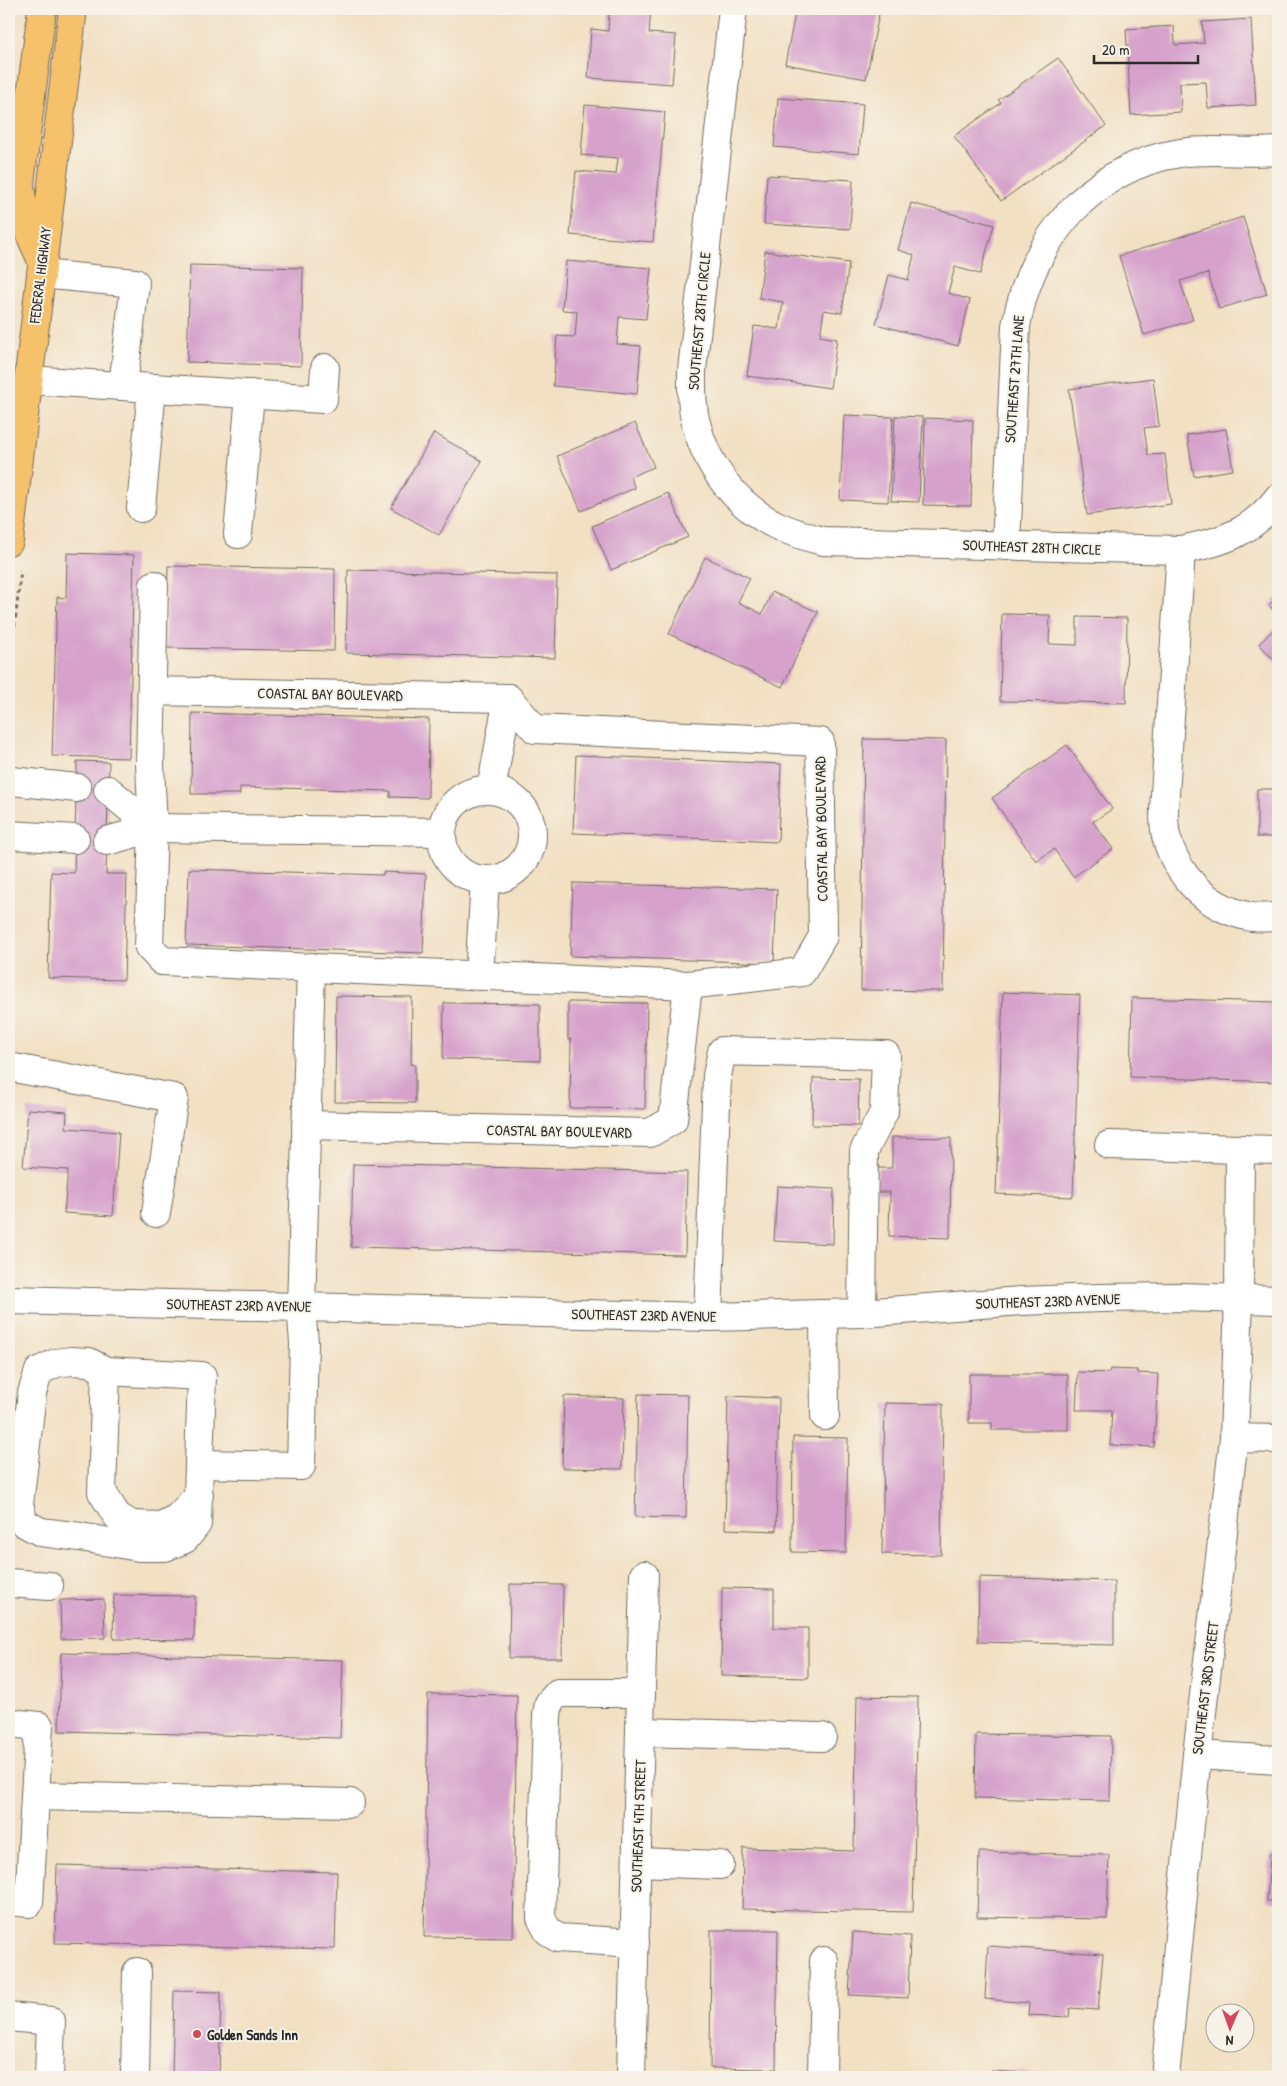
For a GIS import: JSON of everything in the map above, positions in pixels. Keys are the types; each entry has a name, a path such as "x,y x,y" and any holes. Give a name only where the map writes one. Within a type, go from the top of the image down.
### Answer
{"main road":[{"path":"41,267 24,221 20,183 42,9"},
{"name":"FEDERAL HIGHWAY","path":"9,541 73,9"}],"street":[{"name":"SOUTHEAST 28TH CIRCLE","path":"733,9 692,370 692,396 696,422 704,447 716,471 733,492 752,510 775,525 799,535 823,541 1181,550 1216,543 1238,533 1259,518 1278,498"},
{"name":"SOUTHEAST 27TH LANE","path":"1006,546 1016,326 1020,301 1028,277 1052,232 1087,196 1108,181 1153,160 1178,153 1202,150 1228,150 1253,153 1278,151"},
{"path":"41,267 136,283 123,386"},
{"path":"28,380 323,399 326,368"},
{"path":"140,508 152,388"},
{"path":"238,534 250,394"},
{"path":"1181,550 1164,809 1165,834 1173,858 1186,879 1204,897 1226,910 1249,917 1278,917"},
{"name":"COASTAL BAY BOULEVARD","path":"152,691 508,698 535,728 820,742 823,936 802,972 688,986 162,961 149,947 153,828 150,765 154,585"},
{"path":"491,790 508,698"},
{"path":"9,783 12,781 77,788"},
{"path":"108,790 153,828"},
{"path":"491,790 508,794 522,805 531,820 533,838 529,856 518,870 502,879 484,881 467,876 453,865 444,850 442,832 446,815 458,801 473,792 491,790"},
{"path":"107,841 153,828 442,832"},
{"path":"9,835 75,839"},
{"path":"479,976 484,881"},
{"path":"199,1464 301,1466 304,1343 301,1306 311,967"},
{"name":"COASTAL BAY BOULEVARD","path":"306,1125 650,1133 673,1120 688,986"},
{"path":"708,1317 717,1076 722,1051 886,1055 884,1112 864,1151 862,1313"},
{"path":"9,1067 174,1098 156,1213"},
{"path":"1109,1145 1278,1150"},
{"name":"SOUTHEAST 3RD STREET","path":"1165,2077 1197,1755 1234,1438 1239,1299 1240,1149"},
{"name":"SOUTHEAST 23RD AVENUE","path":"9,1300 708,1317 862,1313 1021,1301 1180,1297 1278,1300"},
{"path":"824,1314 825,1416"},
{"path":"71,1361 88,1362 106,1371 202,1376 197,1524 185,1539 165,1547 139,1547 42,1532 24,1523 19,1504 32,1393 39,1370 56,1362 71,1361"},
{"path":"106,1371 102,1492 117,1516 132,1525 161,1526 177,1518 199,1495"},
{"path":"1234,1438 1278,1439"},
{"name":"SOUTHEAST 4TH STREET","path":"631,2077 644,1575"},
{"path":"9,1583 49,1586"},
{"path":"635,1943 558,1938 548,1931 541,1918 547,1715 549,1703 558,1693 641,1693"},
{"path":"9,1724 39,1726 28,1902 9,1901"},
{"path":"640,1732 822,1737"},
{"path":"1197,1755 1278,1760"},
{"path":"35,1796 350,1803"},
{"path":"637,1862 720,1865"},
{"path":"822,2077 824,1961"},
{"path":"135,2077 137,1972"},
{"path":"9,2017 51,2021 49,2077"}],"building":[{"path":"609,9 651,9 649,33 676,35 672,84 588,78 591,29 608,31"},
{"path":"796,9 880,9 866,79 785,64"},
{"path":"1251,19 1256,105 1208,108 1206,82 1180,83 1181,112 1131,115 1126,29 1174,26 1175,45 1204,43 1202,22"},
{"path":"1058,58 1106,126 1001,201 954,136 1001,103 998,100"},
{"path":"778,98 863,104 859,154 774,147"},
{"path":"585,105 665,112 653,242 570,235 576,171 616,174 618,158 581,155"},
{"path":"767,175 853,180 850,229 764,224"},
{"path":"911,203 994,225 980,274 955,267 948,293 970,300 958,346 876,324 889,275 908,280 914,255 898,250"},
{"path":"1243,217 1267,294 1219,309 1208,273 1180,281 1193,320 1144,335 1119,256"},
{"path":"765,251 849,263 842,313 824,310 820,336 837,339 830,388 747,376 754,326 779,329 783,302 759,298"},
{"path":"566,261 651,268 646,319 619,317 617,344 641,346 637,394 553,386 557,336 575,337 577,311 562,310"},
{"path":"190,265 303,268 301,366 187,362"},
{"path":"1153,378 1159,426 1144,428 1148,455 1165,454 1171,504 1087,515 1069,389"},
{"path":"844,415 893,417 888,502 840,500"},
{"path":"895,416 923,417 919,502 891,501"},
{"path":"925,418 973,420 971,506 923,505"},
{"path":"635,423 654,467 630,477 635,488 581,511 557,456"},
{"path":"1226,429 1233,470 1194,476 1187,435"},
{"path":"434,433 482,461 439,535 391,508"},
{"path":"668,493 688,537 611,570 592,526"},
{"path":"67,553 134,555 129,758 52,756 57,597 66,598"},
{"path":"705,557 750,578 738,602 762,614 772,592 818,612 782,687 669,634"},
{"path":"168,566 335,569 334,651 166,648"},
{"path":"348,570 557,575 555,658 346,653"},
{"path":"1278,596 1278,615 1269,605"},
{"path":"1002,614 1050,615 1049,644 1077,645 1077,617 1127,618 1126,703 1000,701"},
{"path":"1278,625 1278,664 1259,644"},
{"path":"192,713 429,719 428,798 390,797 390,791 240,787 240,794 191,794"},
{"path":"864,739 946,740 943,991 861,990"},
{"path":"1067,745 1112,809 1093,822 1113,849 1073,877 1054,849 1036,861 992,798"},
{"path":"576,755 781,764 778,842 573,833"},
{"path":"77,761 109,762 106,874 127,874 124,980 48,978 51,872 74,873"},
{"path":"1257,789 1278,789 1278,837 1257,837"},
{"path":"189,869 383,875 383,872 426,874 423,953 186,945"},
{"path":"573,883 777,889 774,963 570,956"},
{"path":"1003,992 1080,995 1073,1197 996,1194"},
{"path":"336,996 412,997 411,1064 415,1065 415,1103 335,1102"},
{"path":"1132,998 1278,1002 1278,1082 1130,1077"},
{"path":"568,1002 647,1003 645,1109 570,1108 571,1039 568,1040"},
{"path":"444,1003 540,1004 540,1061 443,1059"},
{"path":"813,1078 859,1079 858,1126 812,1125"},
{"path":"28,1109 67,1112 66,1128 119,1132 113,1216 64,1213 68,1170 23,1167"},
{"path":"892,1137 951,1138 950,1238 889,1236 890,1192 877,1192 878,1168 892,1168"},
{"path":"353,1164 687,1172 685,1255 351,1247"},
{"path":"777,1186 834,1189 833,1244 774,1241"},
{"path":"1110,1369 1137,1370 1138,1373 1158,1374 1154,1447 1110,1445 1112,1410 1076,1410 1078,1372 1109,1373"},
{"path":"969,1374 1068,1374 1068,1430 992,1430 992,1423 969,1423"},
{"path":"638,1394 688,1395 686,1518 635,1517"},
{"path":"564,1396 624,1398 622,1469 562,1468"},
{"path":"728,1396 779,1398 776,1531 725,1529"},
{"path":"885,1403 943,1404 941,1555 882,1554"},
{"path":"793,1437 848,1438 846,1553 792,1552"},
{"path":"979,1577 1114,1581 1114,1645 978,1642"},
{"path":"510,1584 563,1585 562,1658 509,1658"},
{"path":"722,1588 774,1589 774,1628 808,1628 808,1678 721,1676"},
{"path":"114,1595 195,1596 194,1640 113,1639"},
{"path":"104,1599 105,1638 61,1639 60,1600"},
{"path":"61,1653 343,1660 340,1738 59,1731"},
{"path":"428,1694 517,1695 513,1938 424,1937"},
{"path":"857,1696 918,1697 913,1912 742,1909 743,1848 854,1851"},
{"path":"976,1734 1111,1736 1110,1801 975,1798"},
{"path":"979,1852 1109,1855 1107,1919 977,1917"},
{"path":"1270,1853 1278,1854 1278,1901 1267,1901"},
{"path":"57,1865 337,1872 335,1949 55,1943"},
{"path":"711,1930 778,1930 776,2069 710,2068"},
{"path":"853,1932 910,1936 908,1998 849,1995"},
{"path":"988,1946 1103,1954 1098,2010 1070,2008 1069,2017 1028,2015 1029,2003 985,1999"},
{"name":"Golden Sands Inn","path":"174,1991 221,1992 219,2077 172,2077"},
{"path":"991,2071 1063,2075 1063,2077 991,2077"}],"place":[{"name":"Golden Sands Inn","path":"197,2034"}]}
